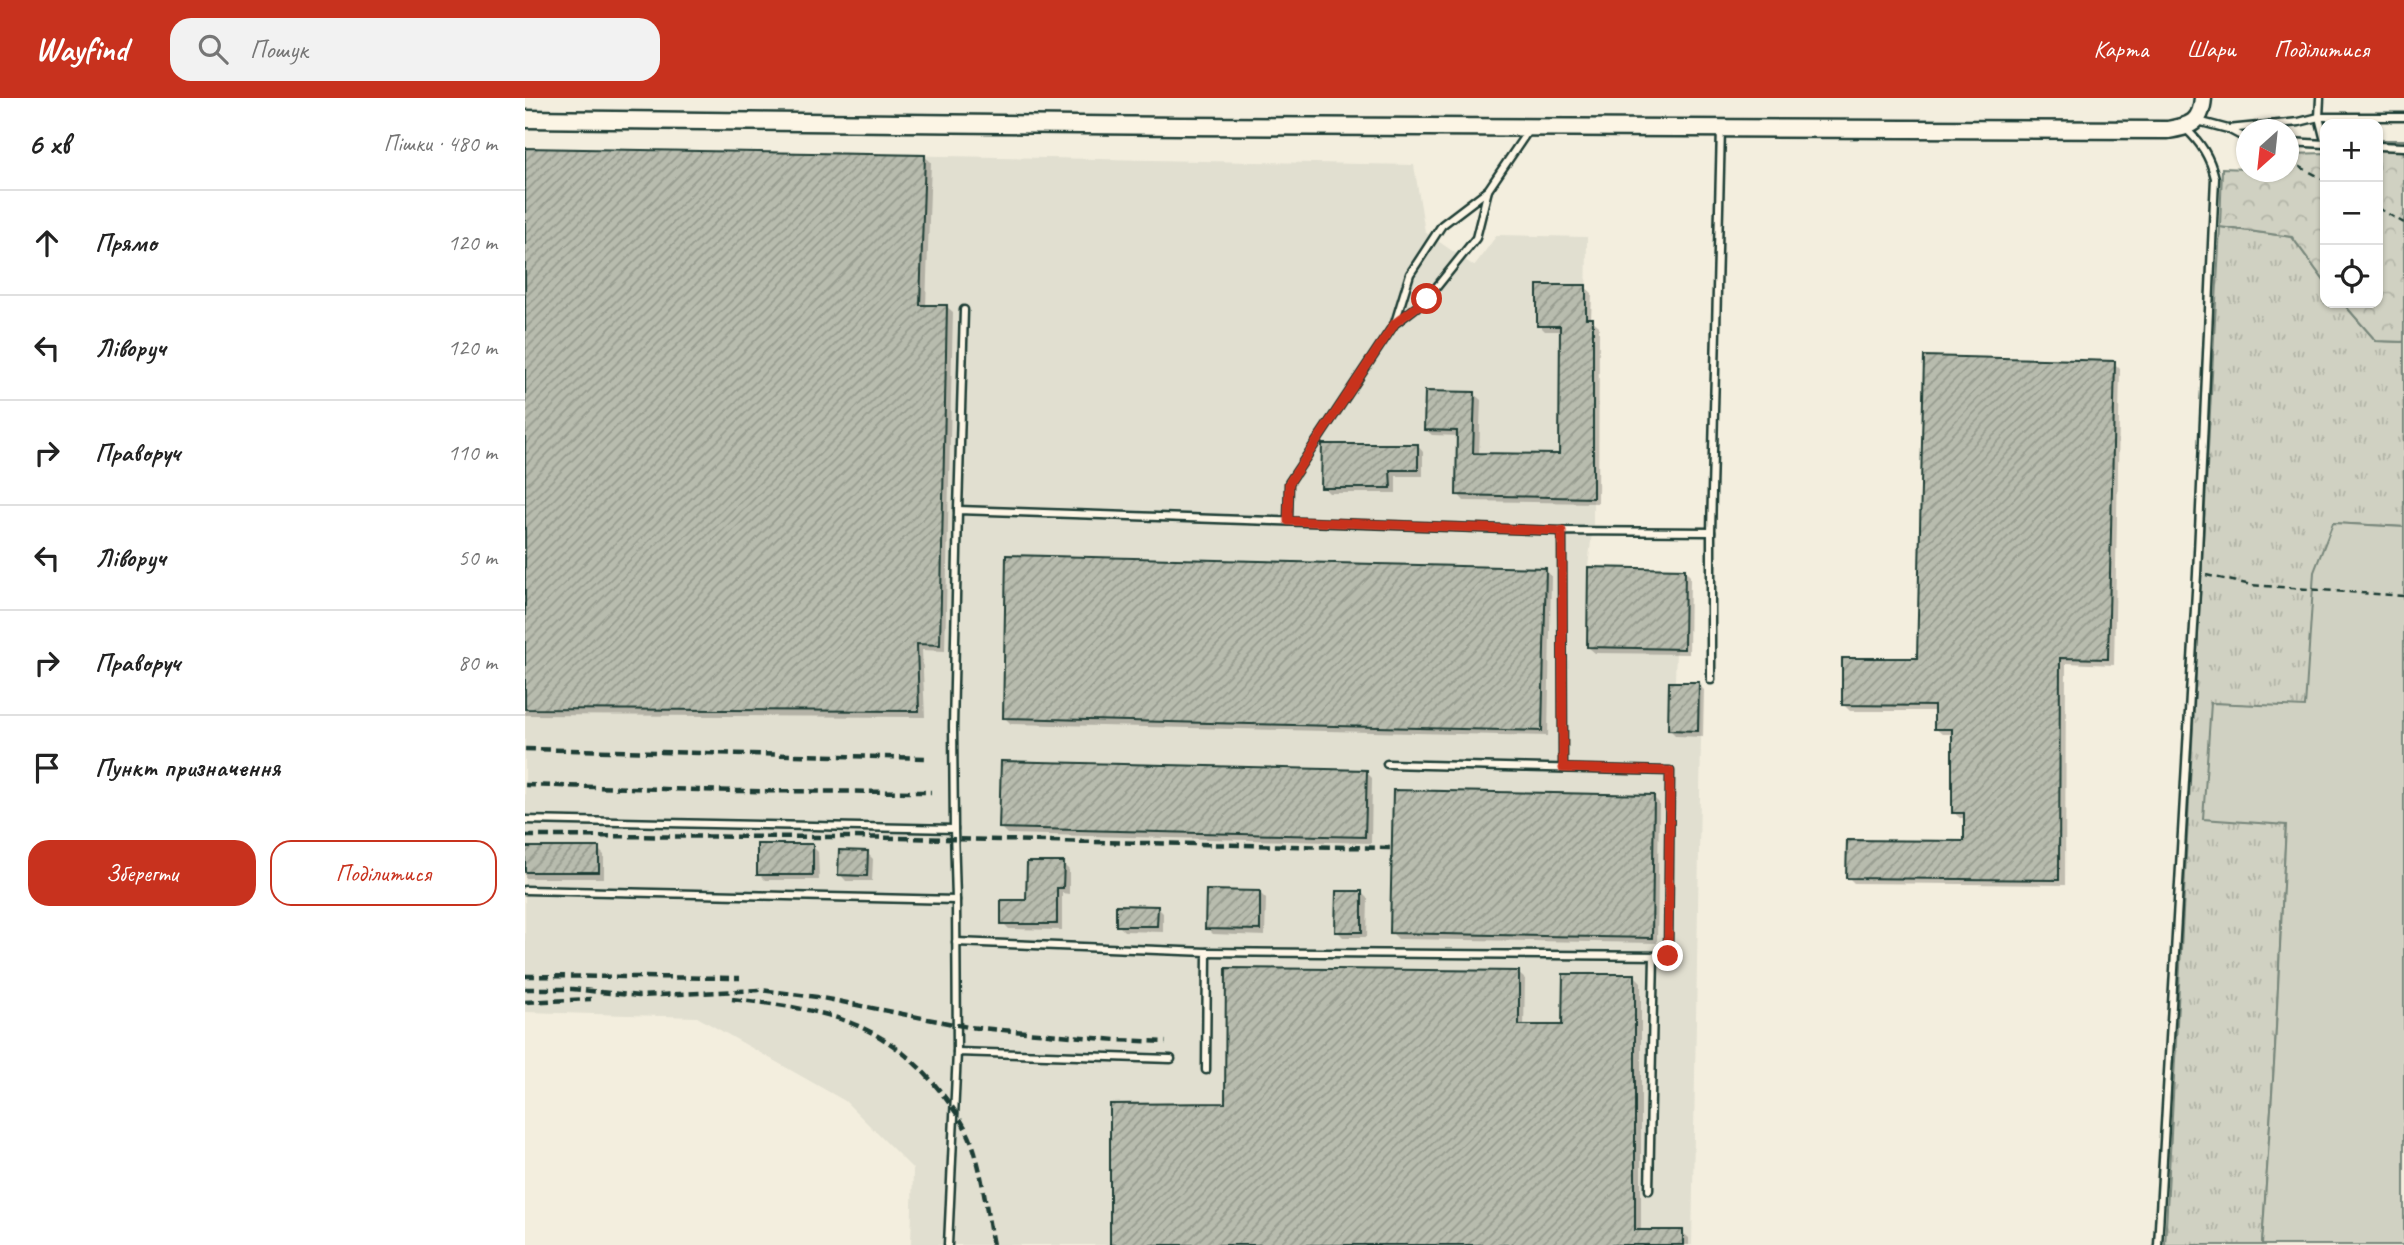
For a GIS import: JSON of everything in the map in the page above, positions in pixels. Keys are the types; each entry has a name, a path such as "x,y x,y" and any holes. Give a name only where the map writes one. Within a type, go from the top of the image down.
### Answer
{"street":[{"path":"525,119 1180,126 2168,130 2190,124 2202,109 2203,98"}],"lane":[{"path":"2320,98 2320,121"},
{"path":"2190,124 2228,130 2299,122 2319,117 2404,117"},
{"path":"2158,1245 2197,574 2215,178 2211,162 2190,124"},
{"path":"1288,521 1289,483 1395,323 1410,274 1442,225 1488,190 1531,126"},
{"path":"1711,680 1711,532 1721,127"},
{"path":"2228,130 2236,134"},
{"path":"2299,142 2320,142"},
{"path":"2383,146 2404,147"},
{"path":"1395,323 1427,299 1476,238 1488,190"},
{"path":"948,1245 957,1052 953,727 964,310"},
{"path":"958,510 1562,531 1711,532"},
{"path":"1562,531 1563,768"},
{"path":"956,942 1207,952 1668,956 1670,771 1387,764"},
{"path":"525,820 954,829"},
{"path":"525,890 956,900"},
{"path":"1206,1070 1207,952"},
{"path":"1649,1190 1654,956"},
{"path":"957,1052 1171,1059"}],"path":[{"path":"2299,167 2320,177"},
{"path":"2383,211 2404,223"},
{"path":"2197,574 2251,584 2404,596"}],"shaded area":[{"path":"525,148 1414,165 1425,232 1474,266 1497,235 1587,237 1586,318 1593,318 1593,524 1588,567 1685,569 1684,649 1676,649 1675,681 1702,683 1692,1245 911,1245 913,1169 845,1101 697,1017 525,1012"}],"green space":[{"path":"2383,140 2404,140 2404,342 2376,341 2347,308 2383,308"},
{"path":"2320,153 2320,275 2292,237 2220,227 2222,168 2236,169 2236,182 2299,182 2299,154"},
{"path":"2220,227 2292,237 2320,275 2320,308 2347,308 2376,341 2404,342 2404,527 2333,523 2305,708 2211,703 2286,824 2262,1245 2165,1245"},
{"path":"2333,523 2404,527 2404,1245 2262,1245 2286,825 2203,819 2211,703 2305,707 2314,572"}],"building":[{"path":"525,148 925,155 920,305 947,305 940,645 917,644 919,711 525,709"},
{"path":"1537,285 1586,285 1586,318 1593,318 1593,498 1456,495 1457,431 1424,430 1425,391 1475,392 1473,453 1559,454 1560,326 1537,326"},
{"path":"1924,356 2115,361 2108,659 2060,658 2059,880 1846,878 1847,840 1964,841 1964,813 1952,813 1952,729 1934,729 1934,706 1842,705 1842,658 1917,658"},
{"path":"1322,444 1418,444 1418,470 1390,470 1391,488 1321,488"},
{"path":"1006,555 1546,568 1542,731 1003,718"},
{"path":"1588,567 1685,569 1684,649 1587,647"},
{"path":"1669,682 1699,682 1698,731 1668,730"},
{"path":"1001,761 1367,770 1365,837 999,828"},
{"path":"1393,790 1654,795 1652,938 1390,933"},
{"path":"757,844 813,844 813,875 757,875"},
{"path":"525,847 599,847 599,872 525,872"},
{"path":"839,850 868,851 867,876 838,875"},
{"path":"1027,862 1064,862 1063,888 1057,888 1057,924 1001,924 1001,900 1026,900"},
{"path":"1206,890 1260,891 1260,930 1205,929"},
{"path":"1336,891 1362,891 1362,932 1335,932"},
{"path":"1116,905 1158,906 1157,926 1116,926"},
{"path":"1226,968 1519,971 1519,1025 1562,1025 1563,974 1635,974 1635,1230 1683,1230 1683,1245 1110,1245 1110,1104 1225,1103"}],"railway":[{"path":"525,749 929,758"},
{"path":"525,785 735,791 931,792"},
{"path":"525,836 850,837 1392,848"},
{"path":"525,976 740,978"},
{"path":"525,989 572,989 639,996 761,990 817,997 968,1027 1166,1042"},
{"path":"525,1002 591,999"},
{"path":"732,999 793,1007 847,1021 872,1032 918,1066 951,1106 970,1138 981,1178 993,1245"}],"route":[{"path":"1427,299 1395,323 1289,483 1288,521 1562,531 1563,768 1670,771 1668,956"}]}
